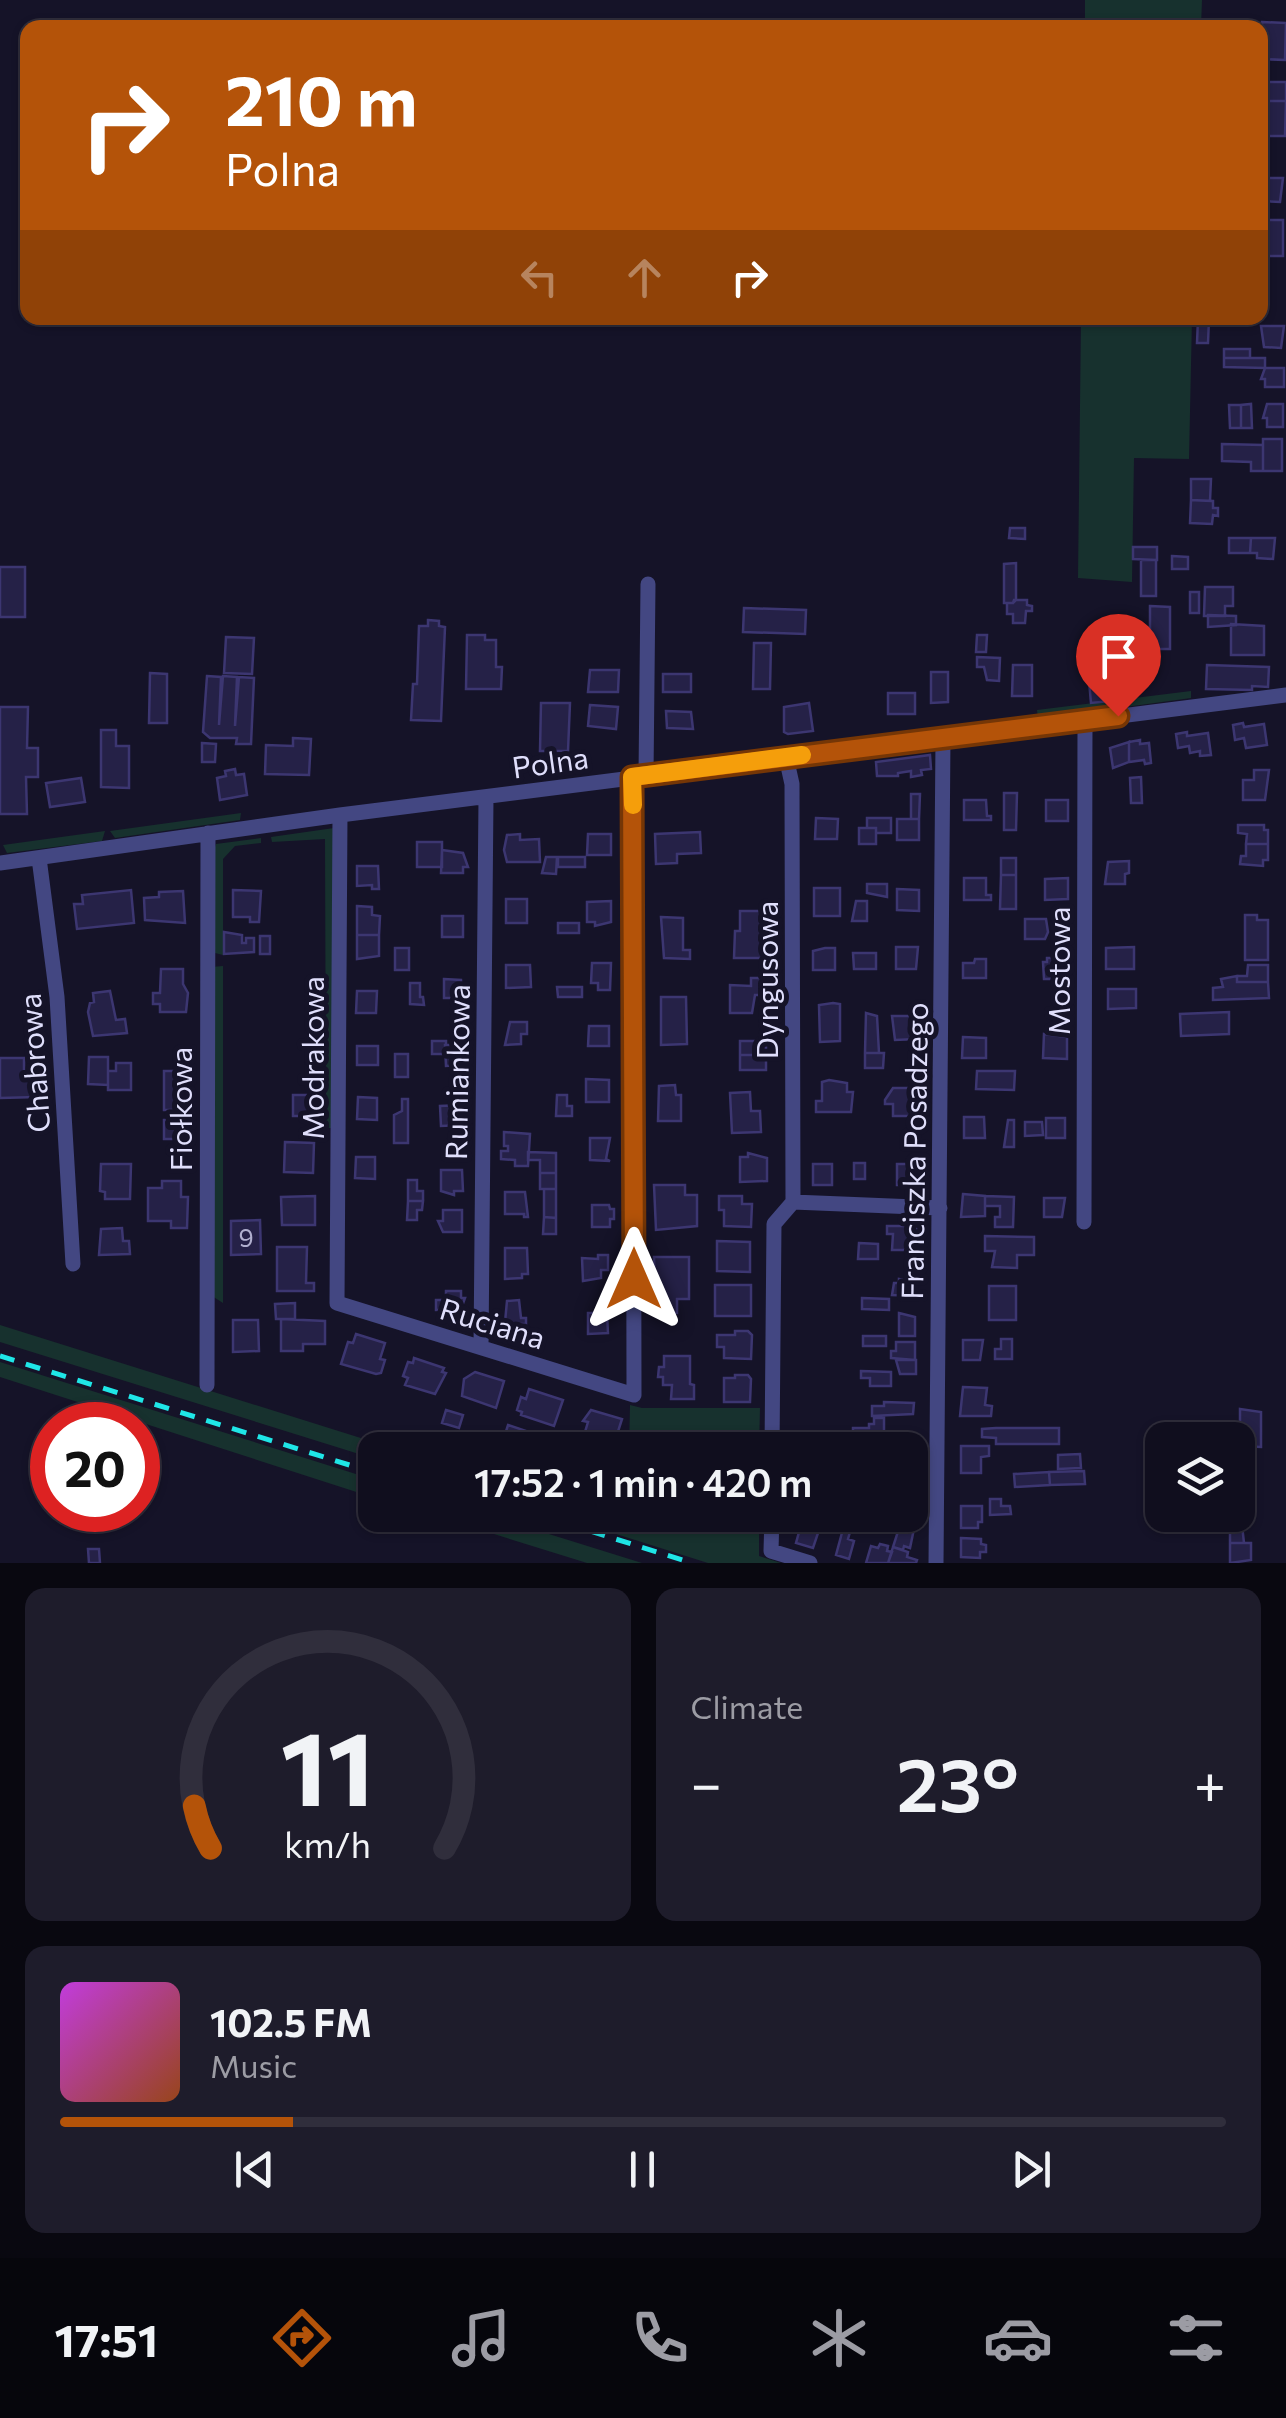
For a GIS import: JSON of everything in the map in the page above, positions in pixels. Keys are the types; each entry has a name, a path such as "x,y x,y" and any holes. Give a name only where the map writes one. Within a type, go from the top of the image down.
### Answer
{"street":[{"path":"639,776 648,584"},
{"name":"Polna","path":"0,863 340,815 1286,695"},
{"name":"Mostowa","path":"1084,1222 1085,720"},
{"name":"Franciszka Posadzego","path":"936,1563 944,739"},
{"name":"Dyngusowa","path":"772,1432 774,1224 793,1202 792,784 786,757"},
{"name":"Ruciana","path":"337,1302 634,1395 639,776"},
{"name":"Rumiankowa","path":"481,1347 486,798"},
{"name":"Modrakowa","path":"337,1302 340,815"},
{"name":"Fiołkowa","path":"207,1385 208,834"},
{"name":"Chabrowa","path":"40,858 57,996 73,1264"},
{"path":"793,1202 940,1208"},
{"path":"772,1532 771,1551 810,1563"}],"green space":[{"path":"1085,0 1202,0 1201,20 1085,20"},
{"path":"1081,325 1192,325 1189,459 1134,458 1132,582 1078,578"},
{"path":"1191,691 1191,698 1038,719 1037,710"},
{"path":"241,813 240,820 115,838 110,831"},
{"path":"334,828 331,1128 326,1128 325,839 272,842 271,837"},
{"path":"105,831 102,841 7,853 3,845"},
{"path":"261,838 261,843 235,846 223,859 223,955 211,952 212,855 216,844"},
{"path":"223,966 223,1303 212,1296 211,967"},
{"path":"0,1325 358,1437 358,1454 0,1342"},
{"path":"0,1362 127,1402 77,1402 0,1377"},
{"path":"630,1405 760,1408 759,1432 629,1432"},
{"path":"160,1412 358,1475 358,1493 160,1429"},
{"path":"488,1532 543,1532 642,1563 587,1563"},
{"path":"610,1532 759,1532 759,1556 781,1563 708,1563"}],"building":[{"path":"1268,22 1286,23 1285,60 1268,59"},
{"path":"1268,82 1286,82 1286,101 1268,101"},
{"path":"1268,101 1286,101 1285,136 1268,136"},
{"path":"1268,178 1283,178 1280,202 1268,201"},
{"path":"1268,220 1283,220 1283,256 1268,256"},
{"path":"1198,325 1209,325 1208,343 1197,343"},
{"path":"1261,326 1284,326 1281,348 1264,347"},
{"path":"1224,349 1250,349 1250,358 1224,358"},
{"path":"1224,358 1265,358 1265,368 1224,367"},
{"path":"1265,368 1284,368 1284,387 1265,387 1265,379 1261,379"},
{"path":"1251,404 1252,428 1241,428 1241,405"},
{"path":"1267,404 1283,404 1283,427 1267,427 1267,418 1263,418"},
{"path":"1229,405 1241,405 1241,428 1230,428"},
{"path":"1263,439 1282,439 1282,471 1263,471"},
{"path":"1222,444 1263,445 1263,471 1251,471 1251,462 1222,461"},
{"path":"1191,479 1211,479 1210,501 1191,500"},
{"path":"1191,500 1213,501 1218,516 1213,515 1212,524 1190,523"},
{"path":"1010,528 1025,528 1025,539 1009,538"},
{"path":"1229,538 1251,538 1250,553 1229,553"},
{"path":"1251,538 1275,538 1273,559 1257,558 1257,553 1250,553"},
{"path":"1133,547 1157,547 1157,560 1133,559"},
{"path":"1172,556 1188,557 1188,569 1172,569"},
{"path":"1141,560 1156,560 1156,596 1141,596"},
{"path":"1016,563 1016,600 1004,603 1004,564"},
{"path":"0,567 25,567 25,617 0,617"},
{"path":"1205,587 1233,587 1233,606 1225,606 1225,616 1204,616"},
{"path":"1190,592 1199,592 1199,613 1190,613"},
{"path":"1027,600 1027,605 1032,606 1032,611 1026,611 1025,623 1013,623 1013,614 1007,614 1007,603"},
{"path":"1150,606 1170,607 1170,649 1150,649"},
{"path":"744,608 806,610 805,634 743,632"},
{"path":"1208,615 1236,616 1236,625 1208,627"},
{"path":"428,620 439,621 439,626 445,627 441,721 411,720 419,626 428,626"},
{"path":"1231,624 1264,626 1264,655 1231,655"},
{"path":"1094,626 1111,626 1111,634 1122,634 1122,649 1088,649 1088,633 1094,633"},
{"path":"467,635 485,635 485,640 496,640 496,667 502,667 501,689 466,689"},
{"path":"977,635 987,635 986,652 976,652"},
{"path":"226,637 254,638 252,674 224,673"},
{"path":"754,643 771,643 770,689 753,689"},
{"path":"977,657 1000,658 999,681 987,680 984,667 977,667"},
{"path":"1130,664 1130,699 1091,703 1089,681 1098,680 1097,676 1112,679 1111,666"},
{"path":"1013,665 1032,665 1032,696 1012,696"},
{"path":"1207,665 1269,667 1268,687 1206,689"},
{"path":"590,670 619,670 618,692 588,692"},
{"path":"931,672 948,672 948,702 931,703"},
{"path":"150,673 167,674 167,723 149,723"},
{"path":"663,674 691,674 691,692 663,692"},
{"path":"207,676 221,677 219,725 223,676 237,677 235,726 239,677 254,678 251,744 236,744 237,738 210,738 203,732"},
{"path":"888,693 915,693 915,714 888,714"},
{"path":"541,703 570,703 568,751 540,751"},
{"path":"809,703 813,731 784,732 784,707"},
{"path":"590,705 618,707 616,729 588,726"},
{"path":"0,707 28,707 27,748 38,748 38,777 26,777 27,814 0,814"},
{"path":"666,711 691,712 693,729 667,728"},
{"path":"1243,723 1244,727 1264,724 1267,745 1246,748 1244,738 1235,740 1233,725"},
{"path":"101,730 116,730 116,746 129,746 129,788 101,787"},
{"path":"1187,732 1187,736 1208,733 1211,755 1190,753 1189,746 1178,748 1176,734"},
{"path":"293,738 311,739 309,775 265,774 266,745 293,746"},
{"path":"1140,740 1140,744 1149,743 1151,763 1129,762 1129,742"},
{"path":"1129,742 1129,762 1113,768 1110,748"},
{"path":"202,743 216,744 215,762 202,762"},
{"path":"930,755 931,769 921,770 922,775 911,777 911,771 898,776 877,776 876,762"},
{"path":"235,769 236,775 244,774 247,795 220,800 217,778"},
{"path":"1254,770 1269,770 1265,800 1243,800 1243,780 1254,780"},
{"path":"1141,777 1142,803 1131,803 1130,778"},
{"path":"81,778 85,802 50,807 46,783"},
{"path":"1004,793 1017,793 1016,830 1004,830"},
{"path":"911,794 920,794 919,819 911,819"},
{"path":"964,800 986,800 991,820 964,820"},
{"path":"1046,800 1068,800 1068,821 1046,821"},
{"path":"816,818 838,819 837,839 815,839"},
{"path":"867,818 891,818 891,833 876,833 876,828 867,828"},
{"path":"897,819 919,819 919,840 897,840"},
{"path":"1238,825 1264,825 1268,844 1246,844 1247,834 1238,833"},
{"path":"859,828 876,828 876,844 859,844"},
{"path":"700,832 701,853 677,854 677,863 656,864 655,834"},
{"path":"520,834 520,840 539,839 540,862 507,862 507,835"},
{"path":"588,834 611,834 611,855 587,855"},
{"path":"417,842 442,842 442,867 417,867"},
{"path":"1246,844 1268,844 1268,860 1263,860 1263,866 1240,864 1241,856 1246,856"},
{"path":"442,850 463,853 468,867 463,867 463,873 441,873"},
{"path":"546,857 557,857 556,874 542,873"},
{"path":"558,857 585,857 585,867 558,867"},
{"path":"1001,858 1016,858 1016,875 1001,875"},
{"path":"1129,861 1125,884 1105,884 1108,862"},
{"path":"357,866 378,866 379,889 372,889 372,885 357,886"},
{"path":"1001,875 1016,875 1016,909 1000,909"},
{"path":"964,878 986,878 986,895 991,895 991,900 964,900"},
{"path":"1068,878 1068,899 1045,900 1045,879"},
{"path":"867,884 887,884 887,897 867,893"},
{"path":"814,888 840,888 840,916 814,916"},
{"path":"897,889 919,890 919,911 897,910"},
{"path":"131,890 134,923 77,929 74,904 83,904 82,895"},
{"path":"233,890 261,891 259,922 250,922 250,917 233,917"},
{"path":"183,891 185,923 145,920 144,898 159,897 159,892"},
{"path":"506,899 527,899 527,923 506,923"},
{"path":"611,901 611,922 595,926 595,922 587,922 587,902"},
{"path":"856,901 867,901 867,921 852,921"},
{"path":"357,906 372,907 372,915 380,916 379,935 357,935"},
{"path":"740,911 764,911 763,932 767,936 761,943 763,958 734,958"},
{"path":"1245,915 1268,920 1268,960 1245,960"},
{"path":"442,916 463,916 463,937 442,937"},
{"path":"661,917 683,918 683,950 690,950 690,959 664,958"},
{"path":"1025,919 1046,919 1045,939 1025,939"},
{"path":"558,923 579,923 579,933 558,933"},
{"path":"224,932 242,935 242,943 246,943 246,938 254,938 254,952 224,954"},
{"path":"357,935 379,935 379,956 357,959"},
{"path":"260,936 270,936 270,954 260,954"},
{"path":"896,947 918,947 916,969 896,969"},
{"path":"1134,947 1134,969 1106,969 1106,948"},
{"path":"395,948 409,948 409,970 395,970"},
{"path":"835,948 835,970 813,970 813,951"},
{"path":"853,953 876,953 876,969 854,969"},
{"path":"1047,958 1067,958 1066,979 1044,979 1043,962"},
{"path":"975,959 986,959 986,978 963,978 963,963 974,963"},
{"path":"592,963 611,963 610,990 598,990 598,983 591,983"},
{"path":"506,965 530,965 531,987 506,988"},
{"path":"1248,965 1268,965 1268,982 1237,982 1237,976 1247,976"},
{"path":"161,969 183,969 183,984 188,993 186,1012 160,1012 160,1004 153,1004 153,993 160,993"},
{"path":"1237,976 1237,982 1268,982 1269,998 1213,1000 1213,988 1223,987 1221,979"},
{"path":"751,978 765,978 765,995 755,995 752,1013 730,1013 730,985 751,986"},
{"path":"444,979 461,980 462,998 444,998"},
{"path":"410,983 420,983 424,1005 410,1004"},
{"path":"557,987 582,987 582,997 558,997"},
{"path":"1108,989 1136,989 1136,1008 1108,1009"},
{"path":"110,991 116,1020 125,1019 127,1033 93,1036 88,1012 94,1002 93,993"},
{"path":"357,991 377,991 376,1013 356,1013"},
{"path":"661,997 686,997 687,1044 661,1045"},
{"path":"840,1004 840,1041 820,1042 819,1005"},
{"path":"1229,1012 1229,1034 1181,1036 1180,1014"},
{"path":"866,1013 877,1016 879,1053 865,1053"},
{"path":"892,1016 913,1016 917,1039 895,1040"},
{"path":"510,1022 527,1022 527,1034 521,1034 521,1044 505,1045"},
{"path":"589,1026 609,1026 609,1046 588,1046"},
{"path":"1044,1034 1067,1037 1067,1059 1043,1058"},
{"path":"963,1037 986,1038 986,1058 962,1058"},
{"path":"432,1041 446,1041 446,1054 432,1054"},
{"path":"740,1041 766,1041 766,1055 740,1055"},
{"path":"445,1045 461,1045 462,1065 446,1066"},
{"path":"357,1046 378,1046 378,1065 357,1065"},
{"path":"865,1053 884,1053 883,1068 865,1068"},
{"path":"395,1054 408,1054 408,1077 395,1077"},
{"path":"740,1055 766,1055 766,1070 740,1070"},
{"path":"89,1057 108,1057 108,1085 88,1084"},
{"path":"0,1058 24,1058 24,1076 36,1076 37,1097 0,1098"},
{"path":"116,1063 131,1063 131,1090 108,1090 108,1071 116,1071"},
{"path":"164,1071 186,1071 186,1110 164,1110"},
{"path":"977,1071 1015,1071 1014,1090 976,1089"},
{"path":"586,1079 609,1080 609,1102 586,1102"},
{"path":"822,1082 847,1083 847,1092 853,1092 851,1112 816,1112 816,1101 822,1101"},
{"path":"675,1085 676,1095 681,1095 681,1121 658,1121 659,1086"},
{"path":"893,1088 916,1088 916,1116 893,1116 893,1104 885,1104 885,1100"},
{"path":"750,1092 751,1111 760,1111 761,1132 732,1133 730,1093"},
{"path":"293,1095 313,1095 313,1116 293,1116"},
{"path":"557,1095 567,1095 572,1116 556,1116"},
{"path":"358,1097 377,1098 377,1120 357,1119"},
{"path":"402,1099 408,1099 408,1143 394,1143 394,1115 402,1111"},
{"path":"462,1105 462,1125 441,1126 440,1106"},
{"path":"964,1117 984,1117 985,1138 964,1138"},
{"path":"1046,1118 1065,1118 1065,1138 1046,1138"},
{"path":"164,1120 182,1120 182,1139 164,1139"},
{"path":"1008,1120 1014,1120 1014,1147 1004,1147"},
{"path":"1025,1122 1042,1122 1043,1135 1025,1136"},
{"path":"504,1132 530,1134 528,1166 515,1166 515,1160 501,1159 501,1151 508,1151"},
{"path":"590,1138 610,1138 606,1159 610,1161 590,1160"},
{"path":"285,1142 314,1143 313,1173 284,1172"},
{"path":"528,1152 556,1153 556,1173 540,1173 540,1160 528,1160"},
{"path":"748,1153 767,1158 767,1181 740,1182 740,1157 748,1157"},
{"path":"356,1157 375,1157 375,1179 355,1178"},
{"path":"854,1163 865,1163 865,1179 854,1179"},
{"path":"101,1164 131,1164 130,1199 105,1199 105,1192 100,1191"},
{"path":"813,1164 832,1164 832,1185 813,1185"},
{"path":"897,1164 916,1164 916,1192 908,1192 908,1185 897,1185"},
{"path":"441,1170 462,1170 463,1191 454,1191 454,1195 441,1191"},
{"path":"540,1173 556,1173 556,1189 540,1189"},
{"path":"408,1180 417,1180 417,1191 423,1191 423,1201 408,1201"},
{"path":"162,1181 181,1181 181,1197 188,1197 187,1228 171,1228 171,1221 148,1221 148,1188 162,1188"},
{"path":"654,1185 685,1185 685,1195 697,1195 697,1226 656,1230"},
{"path":"544,1189 556,1189 556,1218 544,1217"},
{"path":"505,1192 525,1192 528,1217 505,1214"},
{"path":"963,1194 985,1196 985,1216 961,1217"},
{"path":"315,1196 315,1225 282,1225 281,1197"},
{"path":"719,1196 742,1196 742,1204 752,1204 751,1227 724,1226"},
{"path":"985,1196 1014,1197 1013,1227 995,1227 1000,1206 985,1206"},
{"path":"1044,1198 1065,1198 1062,1217 1044,1217"},
{"path":"408,1201 423,1201 422,1210 417,1210 417,1220 407,1220"},
{"path":"592,1205 609,1205 614,1209 610,1227 592,1227"},
{"path":"443,1210 462,1210 462,1232 443,1232 438,1221 443,1221"},
{"path":"544,1217 556,1218 556,1234 543,1234"},
{"path":"260,1220 261,1254 231,1255 231,1221"},
{"path":"887,1226 917,1226 916,1250 892,1250 893,1234 887,1234"},
{"path":"122,1228 130,1254 99,1255 101,1229"},
{"path":"985,1236 1034,1237 1034,1255 1017,1255 1017,1268 992,1267 995,1251 985,1251"},
{"path":"717,1241 750,1242 750,1272 717,1271"},
{"path":"859,1243 878,1244 878,1259 858,1259"},
{"path":"277,1247 307,1247 306,1283 314,1283 314,1291 277,1291"},
{"path":"505,1248 527,1248 528,1274 505,1279"},
{"path":"598,1255 608,1255 608,1270 601,1270 601,1278 583,1281 582,1258 598,1259"},
{"path":"654,1257 689,1257 689,1299 677,1299 677,1313 656,1313"},
{"path":"899,1279 916,1283 916,1296 892,1295"},
{"path":"715,1285 751,1285 751,1316 715,1316"},
{"path":"989,1286 1016,1286 1016,1320 989,1320"},
{"path":"446,1291 461,1291 461,1298 465,1298 461,1309 436,1310 436,1300 446,1300"},
{"path":"862,1298 889,1299 889,1310 862,1309"},
{"path":"519,1300 521,1318 526,1318 526,1324 521,1324 521,1332 504,1333 507,1301"},
{"path":"295,1303 295,1319 276,1319 275,1304"},
{"path":"588,1313 607,1313 608,1333 588,1334"},
{"path":"899,1313 915,1317 915,1336 899,1336"},
{"path":"281,1319 325,1321 325,1344 303,1344 303,1351 281,1351"},
{"path":"233,1320 258,1320 259,1351 233,1352"},
{"path":"735,1331 752,1335 751,1359 724,1358 724,1347 717,1347 717,1335 735,1335"},
{"path":"356,1334 385,1343 381,1373 341,1364 348,1342 353,1343"},
{"path":"863,1336 886,1336 886,1346 863,1346"},
{"path":"1001,1339 1012,1339 1012,1359 995,1359"},
{"path":"963,1340 983,1340 980,1360 963,1360"},
{"path":"896,1342 915,1342 915,1360 891,1358"},
{"path":"664,1356 690,1356 694,1399 671,1399 672,1385 663,1385 663,1377 658,1377 659,1367 664,1367"},
{"path":"414,1358 444,1368 442,1372 446,1373 435,1394 405,1385 408,1378 403,1376 408,1362 413,1363"},
{"path":"896,1360 916,1360 916,1374 900,1374"},
{"path":"861,1371 891,1372 891,1386 870,1386 870,1378 861,1378"},
{"path":"475,1372 504,1381 496,1408 462,1396 464,1379"},
{"path":"748,1375 751,1379 750,1402 724,1402 724,1378"},
{"path":"963,1387 987,1388 985,1405 992,1406 991,1416 960,1416"},
{"path":"529,1389 563,1400 554,1426 521,1415 517,1410"},
{"path":"884,1402 914,1403 913,1414 872,1416 872,1406 884,1406"},
{"path":"1240,1409 1261,1412 1261,1447 1255,1447 1255,1422 1240,1422"},
{"path":"446,1410 463,1415 459,1428 442,1423"},
{"path":"591,1410 622,1419 618,1432 585,1432 588,1422 583,1421"},
{"path":"874,1418 884,1418 884,1432 853,1432 853,1428 874,1424"},
{"path":"508,1425 529,1432 506,1432"},
{"path":"1059,1428 1059,1444 996,1444 996,1438 982,1437 982,1429"},
{"path":"961,1446 989,1446 989,1456 981,1457 981,1473 961,1473"},
{"path":"1080,1454 1081,1468 1058,1469 1058,1455"},
{"path":"1084,1471 1085,1484 1050,1485 1049,1472"},
{"path":"1049,1472 1050,1485 1015,1487 1014,1474"},
{"path":"990,1499 1001,1499 1001,1506 1010,1506 1011,1514 990,1515"},
{"path":"961,1506 982,1506 978,1528 961,1528"},
{"path":"799,1532 818,1532 813,1548 796,1543"},
{"path":"842,1532 850,1532 848,1539 854,1541 849,1559 836,1555"},
{"path":"898,1532 913,1532 910,1548 893,1547"},
{"path":"1230,1532 1243,1532 1244,1543 1230,1543"},
{"path":"961,1538 981,1539 986,1552 980,1552 980,1558 961,1557"},
{"path":"1230,1543 1251,1543 1251,1560 1230,1563"},
{"path":"880,1544 892,1552 888,1563 866,1563 871,1546 878,1548"},
{"path":"893,1547 908,1552 907,1557 917,1560 916,1563 888,1563"},
{"path":"88,1549 99,1549 100,1563 89,1563"}],"railway":[{"path":"0,1356 358,1468"},
{"path":"593,1532 692,1563"}],"slow traffic":[{"path":"633,805 632,777 802,755"}],"route":[{"path":"634,1279 632,777 1118,716"}]}
